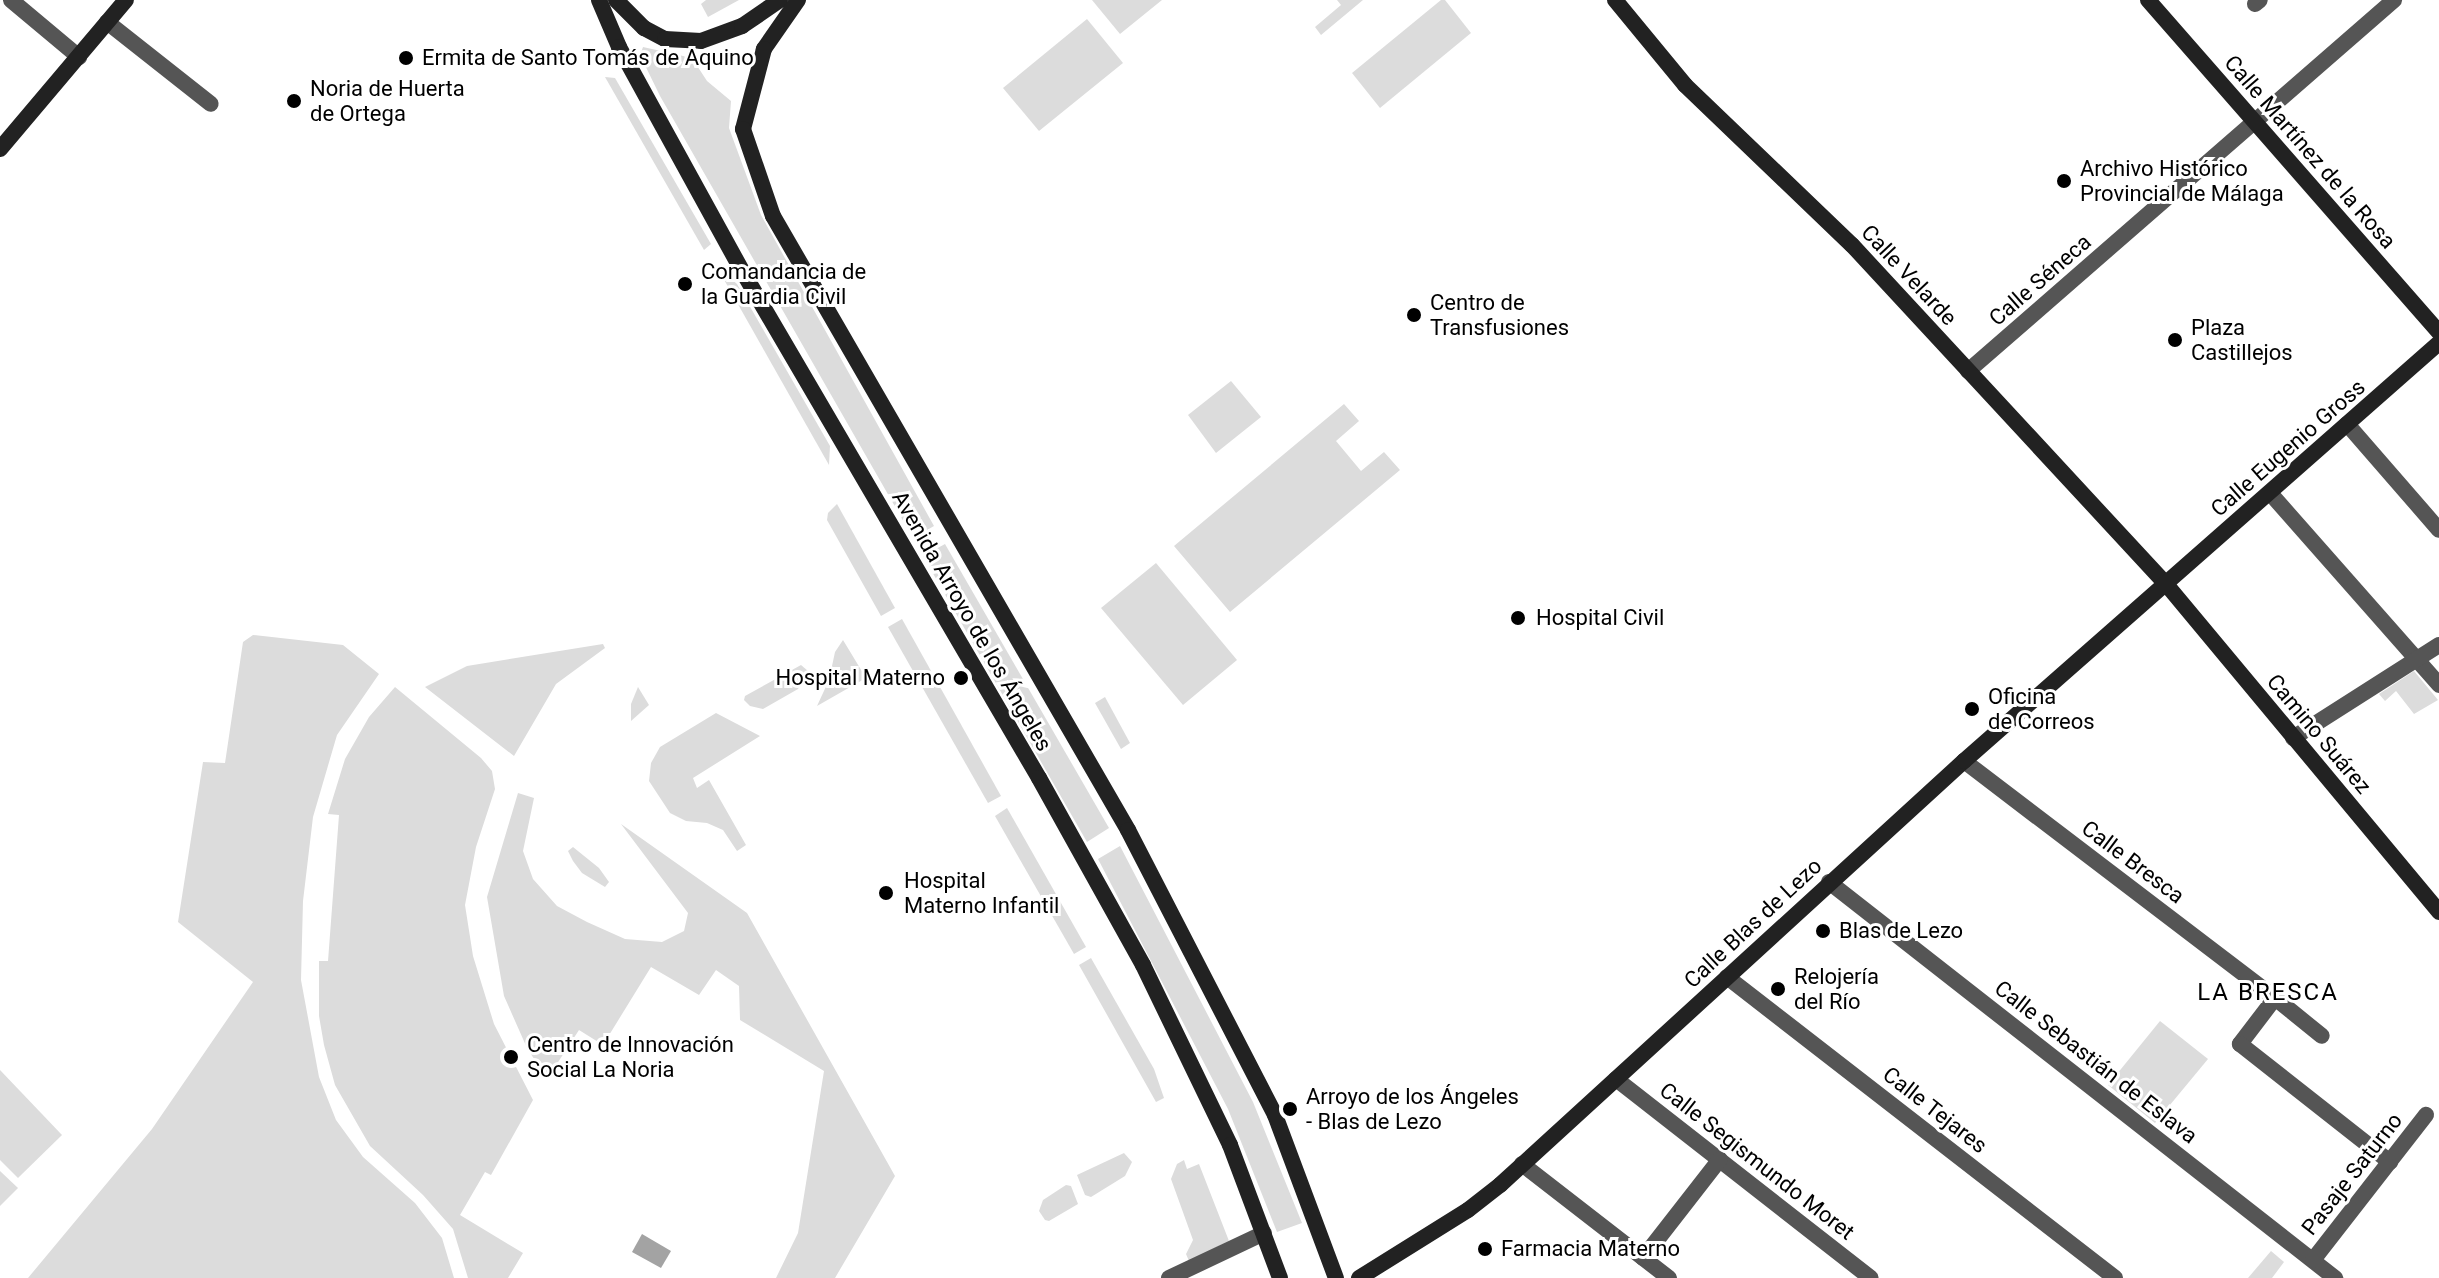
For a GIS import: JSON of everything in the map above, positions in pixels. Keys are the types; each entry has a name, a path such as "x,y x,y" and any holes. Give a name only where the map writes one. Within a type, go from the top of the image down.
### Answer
{"main road":[{"path":"0,149 126,0"},
{"name":"Avenida Arroyo de los Ángeles","path":"599,0 619,47 744,274 1039,778 1143,965 1230,1145 1280,1278"},
{"path":"616,0 644,28 665,39 709,38 742,26 780,0"},
{"name":"Avenida Arroyo de los Ángeles","path":"798,0 764,49 746,106 743,129 773,216 1128,830 1275,1115 1336,1278"},
{"name":"Calle Velarde","path":"1615,0 1685,85 1852,245 2166,584"},
{"name":"Calle Martínez de la Rosa","path":"2148,0 2439,332"},
{"path":"0,141 55,78 65,74"},
{"path":"0,161 65,86 65,74"},
{"name":"Calle Eugenio Gross","path":"2166,584 2439,343"},
{"name":"Camino Suárez","path":"2166,584 2439,912"},
{"name":"Calle Blas de Lezo","path":"1359,1278 1468,1210 1522,1164 1829,882 2166,584"}],"street":[{"path":"11,0 79,57"},
{"name":"Calle Séneca","path":"1968,371 2394,0"},
{"path":"107,22 211,104"},
{"path":"2347,424 2439,530"},
{"path":"2270,493 2439,685"},
{"path":"2293,738 2439,645"},
{"name":"Calle Bresca","path":"1964,761 2322,1036"},
{"name":"Calle Sebastián de Eslava","path":"1829,882 2335,1278"},
{"name":"Calle Tejares","path":"1727,977 2115,1278"},
{"path":"2275,998 2240,1044 2390,1162"},
{"name":"Calle Segismundo Moret","path":"1616,1079 1871,1278"},
{"name":"Pasaje Saturno","path":"2313,1260 2426,1115"},
{"path":"1643,1258 1720,1159"},
{"path":"1522,1164 1664,1277"},
{"path":"1169,1278 1264,1233"}],"shaded area":[{"path":"706,0 739,0 708,17 701,4"},
{"path":"1092,0 1162,0 1120,34"},
{"path":"1337,0 1363,0 1321,35 1315,27 1341,5"},
{"path":"1441,0 1445,0 1471,33 1380,108 1352,73"},
{"path":"1087,19 1123,63 1039,131 1003,88"},
{"path":"643,47 692,58 707,81 731,101 729,128 761,215 934,526 913,538 660,96 640,55"},
{"path":"605,77 615,78 711,244 704,250"},
{"path":"722,276 728,276 737,284 830,446 829,465"},
{"path":"1231,381 1261,417 1216,453 1188,415"},
{"path":"1344,404 1359,421 1336,441 1361,471 1384,452 1400,470 1230,612 1174,546"},
{"path":"837,504 895,608 881,616 827,520 828,513"},
{"path":"945,544 1109,828 1087,842 923,556"},
{"path":"1156,563 1237,660 1183,705 1101,608"},
{"path":"902,619 1001,796 988,803 888,627"},
{"path":"253,635 343,645 379,674 337,735 313,817 303,901 301,980 319,1077 336,1120 363,1157 415,1203 442,1238 454,1278 28,1278 152,1129 253,982 178,922 203,762 225,763 243,642"},
{"path":"843,640 866,678 817,706 829,680 835,652"},
{"path":"603,644 605,648 556,684 514,756 425,687 467,666"},
{"path":"801,665 808,671 798,689 763,709 750,706 744,700 745,696"},
{"path":"2414,671 2438,700 2414,714 2396,691 2385,701 2379,694"},
{"path":"395,687 481,758 492,771 495,789 476,847 465,905 473,956 494,1024 533,1100 491,1175 485,1172 460,1215 523,1253 508,1278 468,1278 453,1229 423,1195 370,1146 335,1085 324,1045 319,1016 319,961 328,961 339,815 328,814 345,759 369,717"},
{"path":"638,687 649,705 631,721 631,704"},
{"path":"1105,697 1130,743 1121,749 1095,703"},
{"path":"716,713 760,736 693,778 697,788 709,780 746,845 737,851 723,830 707,823 686,821 670,813 649,781 651,763 660,747"},
{"path":"518,793 534,798 523,851 533,879 557,906 587,922 625,939 662,942 684,931 688,913 621,824 747,913 895,1176 835,1278 776,1278 798,1233 824,1071 740,1020 739,986 716,970 699,995 651,967 603,1045 579,1030 547,1079 527,1048 504,996 487,897"},
{"path":"1007,808 1086,947 1074,954 995,816"},
{"path":"1120,846 1253,1102 1302,1223 1277,1232 1228,1109 1098,859"},
{"path":"573,847 599,868 609,882 605,887 582,873 568,851"},
{"path":"1091,958 1154,1069 1164,1098 1156,1102 1079,965"},
{"path":"2160,1021 2208,1059 2155,1123 2108,1085"},
{"path":"0,1070 62,1135 18,1178 0,1160"},
{"path":"1124,1153 1132,1162 1125,1176 1091,1197 1085,1195 1077,1175"},
{"path":"1184,1160 1187,1169 1199,1164 1229,1241 1189,1261 1186,1254 1193,1240 1171,1179 1177,1164"},
{"path":"0,1171 18,1188 0,1206"},
{"path":"1066,1185 1071,1186 1078,1204 1049,1221 1045,1220 1039,1211 1043,1200"},
{"path":"642,1234 671,1251 661,1268 632,1252"},
{"path":"2271,1251 2284,1262 2272,1278 2248,1278"}],"place":[{"name":"Ermita de Santo Tomás de Aquino","path":"406,58"},
{"name":"Noria de Huerta de Ortega","path":"294,101"},
{"name":"Archivo Histórico Provincial de Málaga","path":"2064,181"},
{"name":"Comandancia de la Guardia Civil","path":"685,284"},
{"name":"Centro de Transfusiones","path":"1414,315"},
{"name":"Plaza Castillejos","path":"2175,340"},
{"name":"Hospital Civil","path":"1518,618"},
{"name":"Hospital Materno","path":"961,678"},
{"name":"Oficina de Correos","path":"1972,709"},
{"name":"Hospital Materno Infantil","path":"886,893"},
{"name":"Blas de Lezo","path":"1823,931"},
{"name":"Relojería del Río","path":"1778,989"},
{"name":"Centro de Innovación Social La Noria","path":"511,1057"},
{"name":"Arroyo de los Ángeles - Blas de Lezo","path":"1290,1109"},
{"name":"Farmacia Materno","path":"1485,1249"}],"district":[{"name":"LA BRESCA","path":"2268,993"}]}
